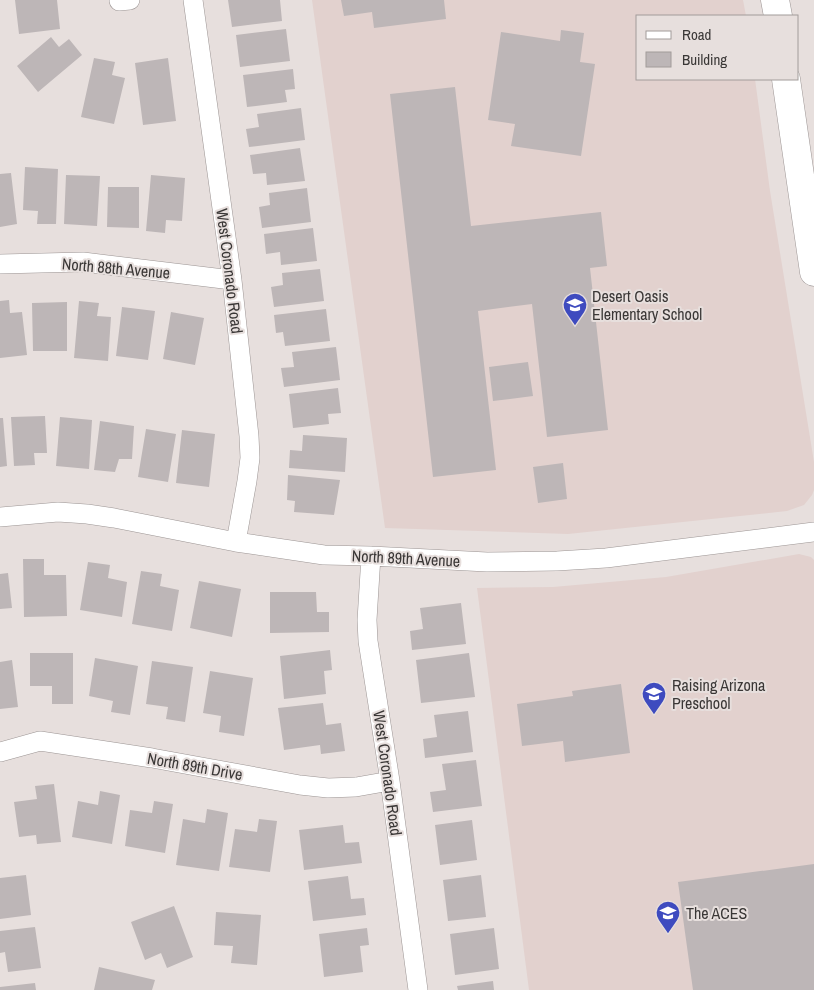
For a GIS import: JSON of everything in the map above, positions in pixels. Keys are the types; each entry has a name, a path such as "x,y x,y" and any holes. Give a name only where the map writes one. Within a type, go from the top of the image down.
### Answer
{"main road":[{"path":"775,0 778,15"},
{"path":"786,80 814,272"}],"street":[{"name":"West Coronado Road","path":"193,0 232,280 250,458 248,481 236,542"},
{"name":"North 88th Avenue","path":"0,264 83,262 232,280"},
{"name":"North 89th Avenue","path":"0,517 58,512 87,514 236,542 324,555 487,562 606,558 814,532"},
{"name":"West Coronado Road","path":"371,556 367,620 368,641 390,781 418,990"},
{"name":"North 89th Drive","path":"0,752 40,741 152,758 300,785 328,788 356,787 390,781"}],"shaded area":[{"name":"Desert Oasis Elementary School","path":"312,0 743,0 746,15 636,15 636,80 755,80 770,191 814,462 814,490 812,495 804,505 787,511 568,534 385,528"},
{"name":"Raising Arizona Preschool","path":"799,554 811,557 814,560 814,990 529,990 477,588 553,587 666,577"}],"building":[{"path":"15,0 57,0 60,29 19,34"},
{"path":"228,0 280,0 282,21 232,27"},
{"path":"341,0 444,0 446,19 374,28 372,12 344,16"},
{"path":"286,29 290,61 240,67 236,35"},
{"path":"561,30 584,33 580,62 595,64 581,156 511,146 515,124 488,120 501,32 560,41"},
{"path":"51,37 59,47 69,39 82,55 38,92 17,66"},
{"path":"94,58 115,62 112,75 125,78 114,124 81,117"},
{"path":"168,58 176,121 143,125 135,63"},
{"path":"293,69 295,89 285,90 287,102 247,107 243,75"},
{"path":"455,87 471,226 601,212 607,266 590,268 608,430 547,437 532,304 478,311 496,470 433,477 390,94"},
{"path":"301,108 305,140 249,147 246,129 259,127 257,114"},
{"path":"300,148 305,181 267,185 266,173 253,174 250,155"},
{"path":"25,167 58,169 56,224 37,224 38,211 23,210"},
{"path":"11,173 17,224 0,227 0,174"},
{"path":"66,175 100,176 97,226 64,224"},
{"path":"151,175 185,178 182,221 166,220 165,233 146,231"},
{"path":"108,187 139,187 139,228 107,227"},
{"path":"307,188 311,222 262,228 259,207 270,205 269,193"},
{"path":"313,228 317,261 281,265 280,252 266,254 264,234"},
{"path":"320,269 324,301 274,307 271,287 283,285 282,273"},
{"path":"9,300 10,313 22,312 27,355 0,358 0,301"},
{"path":"79,301 99,303 97,316 111,317 108,361 74,358"},
{"path":"67,302 67,351 33,351 32,303"},
{"path":"122,307 155,311 148,360 116,356"},
{"path":"326,309 330,341 285,346 283,332 276,333 274,315"},
{"path":"171,312 204,318 195,365 163,359"},
{"path":"336,347 340,380 284,387 281,368 294,367 292,352"},
{"path":"528,362 533,396 493,401 489,367"},
{"path":"338,388 341,413 328,414 329,424 293,428 289,394"},
{"path":"45,416 47,453 34,453 35,465 14,466 11,417"},
{"path":"60,417 92,420 89,469 56,466"},
{"path":"0,418 3,418 7,466 0,467"},
{"path":"100,421 134,426 132,459 119,459 115,472 94,470"},
{"path":"146,429 176,434 168,482 138,477"},
{"path":"182,430 215,434 209,487 176,483"},
{"path":"303,435 347,438 345,472 289,468 290,450 302,451"},
{"path":"563,463 567,499 538,503 533,467"},
{"path":"288,475 340,480 334,515 294,512 295,501 287,500"},
{"path":"23,559 44,559 44,575 66,575 67,616 24,617"},
{"path":"88,562 110,565 108,578 127,582 122,617 80,610"},
{"path":"141,571 162,574 160,586 179,590 172,631 132,624"},
{"path":"8,573 12,608 0,609 0,574"},
{"path":"199,581 241,589 232,637 190,628"},
{"path":"270,592 316,592 317,612 329,612 329,632 270,633"},
{"path":"461,603 466,644 412,650 410,631 423,629 420,608"},
{"path":"330,650 332,670 324,671 326,694 284,699 280,656"},
{"path":"30,653 73,653 73,704 52,704 52,686 30,686"},
{"path":"469,653 475,697 421,703 416,660"},
{"path":"95,658 138,666 130,715 111,712 113,701 89,696"},
{"path":"12,660 18,707 0,709 0,662"},
{"path":"152,661 193,667 185,722 166,719 168,707 146,704"},
{"path":"210,671 253,678 244,736 219,732 221,716 203,713"},
{"path":"621,684 630,753 565,762 563,741 522,746 517,704 573,696 572,691"},
{"path":"323,703 326,725 341,723 345,751 321,754 320,745 284,750 278,708"},
{"path":"468,711 473,752 425,758 423,739 437,737 434,715"},
{"path":"476,760 482,806 433,812 430,792 446,790 442,764"},
{"path":"54,784 61,842 37,844 36,835 19,837 14,802 37,799 35,786"},
{"path":"100,791 120,795 112,844 72,837 78,801 98,805"},
{"path":"154,801 173,804 165,853 125,846 130,810 152,813"},
{"path":"207,809 228,813 219,871 176,865 183,819 205,823"},
{"path":"259,819 277,821 270,872 229,867 235,829 257,832"},
{"path":"472,820 477,860 440,865 435,825"},
{"path":"343,825 345,843 359,842 362,863 304,870 299,830"},
{"path":"814,864 814,990 693,990 678,882"},
{"path":"26,875 31,915 0,919 0,878"},
{"path":"481,875 486,917 448,921 443,880"},
{"path":"348,876 351,899 364,898 366,915 313,921 308,881"},
{"path":"174,906 193,957 167,968 161,953 145,960 131,922"},
{"path":"216,912 261,915 257,965 231,963 233,946 214,945"},
{"path":"35,927 41,968 8,972 5,952 0,953 0,931"},
{"path":"367,928 369,945 360,946 363,972 324,977 319,934"},
{"path":"494,928 499,969 455,975 450,934"},
{"path":"99,967 155,980 152,990 94,990"},
{"path":"493,981 494,990 458,990 457,986"},
{"path":"35,983 36,990 0,990 0,987"}],"place":[{"name":"Desert Oasis Elementary School","path":"575,326"},
{"name":"Raising Arizona Preschool","path":"654,715"},
{"name":"The ACES","path":"668,934"}]}
